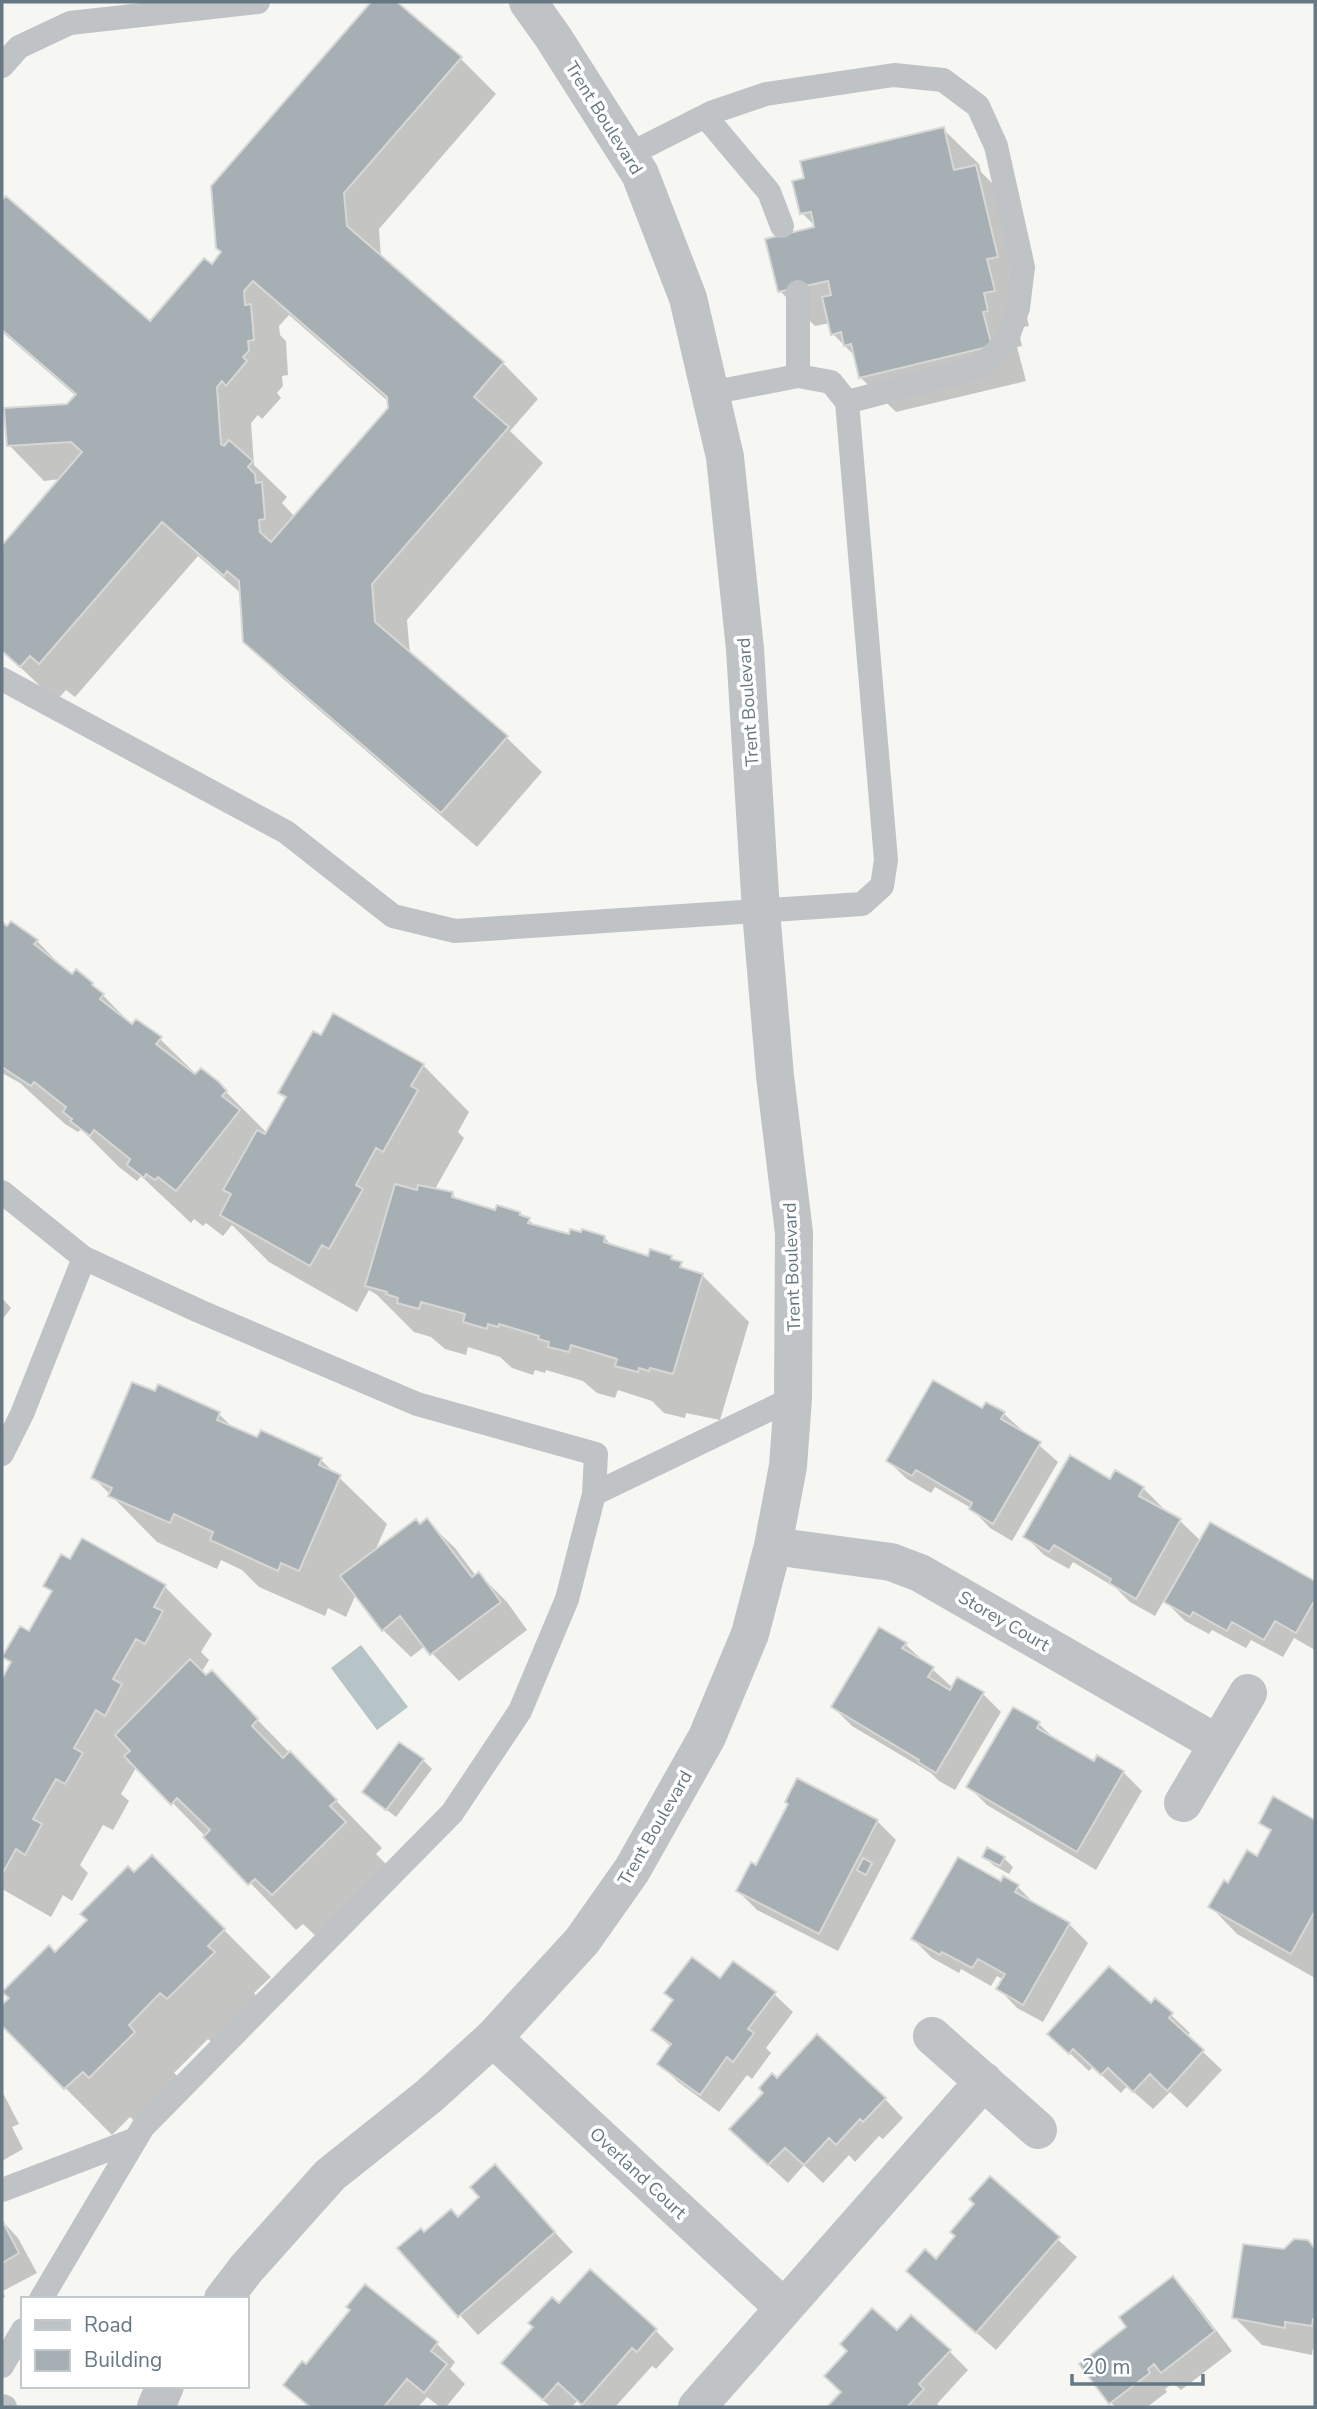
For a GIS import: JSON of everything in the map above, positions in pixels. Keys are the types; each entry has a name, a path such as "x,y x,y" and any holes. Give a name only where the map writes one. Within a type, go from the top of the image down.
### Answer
{"street":[{"name":"Trent Boulevard","path":"225,2297 330,2175 429,2096 493,2038 582,1941 632,1870 707,1737 750,1634 788,1466 793,1398 794,1233 775,1076 761,911 745,649 725,457 688,298 640,174 541,6"},
{"name":"Storey Court","path":"772,1546 891,1562 920,1573 1218,1744"},
{"path":"1183,1802 1248,1693"},
{"path":"932,2036 1038,2130"},
{"name":"Overland Court","path":"493,2038 783,2307"},
{"path":"697,2407 984,2081"},
{"path":"156,2407 164,2388"}],"lane":[{"path":"2,66 19,47 70,23 258,2"},
{"path":"628,155 705,116 766,94 894,75 943,80 978,106 996,146 1023,267 1017,308 1006,342 979,367 847,402"},
{"path":"705,116 768,192 782,226"},
{"path":"798,292 799,376"},
{"path":"2,678 286,832 393,916 455,931 862,904 882,886 886,860 847,402 831,383 799,376 710,393"},
{"path":"2,1192 84,1258 199,1311 417,1404 596,1454 594,1494 567,1599 520,1711 452,1813 143,2127 42,2297"},
{"path":"2,1454 22,1414 84,1258"},
{"path":"594,1494 793,1398"},
{"path":"2,2190 136,2139"},
{"path":"2,2366 21,2333"}],"shaded area":[{"path":"361,1645 408,1707 377,1730 331,1668"}],"building":[{"path":"371,2 397,2 462,57 344,193 347,226 504,362 474,397 509,427 372,584 375,622 508,736 441,813 243,642 239,581 227,571 224,576 162,522 39,664 30,656 20,667 2,651 2,545 82,452 71,442 7,446 4,408 67,404 76,394 2,330 2,200 6,196 150,321 204,258 212,264 221,252 216,248 211,186","holes":["253,281 387,397 388,408 271,542 260,532 259,520 265,519 262,482 256,483 255,474 248,467 253,461 229,440 224,446 221,444 217,387 222,381 226,386 247,361 243,357 249,351 248,341 254,340 251,304 245,305 244,291"]},
{"path":"944,127 954,170 976,165 998,257 987,259 995,291 984,293 988,311 983,312 992,346 859,378 851,344 844,346 841,332 831,335 822,297 831,295 828,281 778,292 765,239 814,227 811,212 800,214 792,181 804,178 800,161"},
{"path":"11,921 38,940 34,944 72,974 76,969 93,983 92,985 104,994 100,999 132,1024 136,1019 162,1037 156,1044 195,1074 201,1068 219,1082 227,1091 222,1096 240,1110 176,1191 158,1177 155,1180 146,1174 144,1178 127,1165 130,1159 94,1130 90,1136 70,1121 72,1119 63,1112 66,1107 34,1082 31,1086 2,1067 2,922 7,926"},
{"path":"333,1013 424,1064 411,1086 418,1090 383,1152 376,1148 356,1185 363,1189 329,1249 322,1245 310,1266 220,1215 231,1194 223,1190 257,1130 265,1134 286,1097 278,1093 313,1031 321,1035"},
{"path":"395,1184 417,1190 418,1185 453,1192 452,1197 495,1210 497,1205 520,1212 520,1215 530,1218 528,1223 569,1234 570,1229 581,1232 582,1229 605,1236 604,1242 648,1256 650,1249 672,1256 671,1259 682,1262 680,1267 703,1274 673,1374 650,1368 649,1371 639,1368 638,1372 615,1366 617,1359 571,1345 569,1352 548,1347 549,1342 538,1339 539,1336 499,1324 498,1327 488,1324 487,1329 463,1322 465,1314 421,1302 419,1309 397,1303 398,1298 386,1294 387,1292 365,1286"},
{"path":"933,1380 982,1408 986,1402 1005,1412 1001,1419 1041,1442 993,1524 969,1509 972,1503 916,1470 912,1476 886,1461"},
{"path":"132,1382 155,1391 158,1384 220,1412 217,1420 257,1437 261,1430 322,1458 319,1465 341,1475 299,1571 281,1563 278,1571 210,1540 213,1532 174,1514 170,1523 108,1496 112,1488 91,1478"},
{"path":"1070,1455 1110,1479 1115,1470 1144,1487 1139,1496 1181,1519 1136,1599 1109,1583 1111,1579 1054,1545 1049,1552 1023,1537"},
{"path":"427,1518 472,1577 479,1572 501,1602 430,1655 400,1616 382,1631 340,1576 416,1519 420,1524"},
{"path":"1210,1522 1315,1581 1315,1604 1313,1603 1296,1633 1275,1621 1264,1640 1232,1622 1227,1631 1193,1612 1190,1617 1164,1602"},
{"path":"82,1538 166,1585 154,1607 163,1611 145,1644 136,1639 113,1679 122,1684 105,1716 96,1710 74,1748 83,1753 65,1784 56,1779 33,1819 42,1824 25,1855 16,1849 4,1871 2,1679 11,1662 2,1657 20,1626 29,1631 52,1591 43,1586 61,1554 70,1559"},
{"path":"879,1627 907,1643 902,1648 934,1667 928,1677 950,1690 957,1677 984,1692 936,1773 831,1707"},
{"path":"190,1659 206,1675 212,1670 258,1719 252,1726 283,1758 290,1751 337,1800 330,1806 346,1822 272,1895 255,1879 248,1885 203,1837 210,1830 177,1798 171,1805 124,1756 130,1751 115,1735"},
{"path":"1013,1707 1040,1722 1037,1728 1094,1761 1097,1755 1124,1771 1077,1852 966,1787"},
{"path":"399,1742 424,1759 386,1810 362,1792"},
{"path":"797,1778 878,1820 819,1934 736,1891 751,1862 756,1865 788,1804 785,1802"},
{"path":"1273,1796 1315,1820 1315,1911 1291,1954 1208,1907 1224,1880 1228,1883 1247,1850 1257,1856 1271,1830 1259,1823"},
{"path":"987,1847 1005,1857 1000,1866 982,1857"},
{"path":"152,1855 225,1929 208,1946 215,1952 167,1999 160,1993 129,2025 135,2032 89,2078 83,2072 64,2089 2,2026 2,2005 9,1998 2,1992 49,1945 55,1952 87,1920 80,1914 128,1866 134,1872"},
{"path":"958,1857 1001,1881 1003,1876 1019,1885 1015,1892 1070,1923 1023,2005 996,1989 1005,1974 978,1959 972,1968 911,1939"},
{"path":"863,1858 872,1863 866,1875 857,1870"},
{"path":"692,1957 720,1978 733,1961 776,1992 748,2029 754,2033 733,2062 727,2057 700,2095 657,2064 671,2044 651,2030 673,2000 664,1993"},
{"path":"1109,1966 1151,2003 1155,1998 1173,2013 1169,2018 1204,2050 1167,2091 1150,2074 1133,2092 1108,2068 1101,2075 1073,2049 1069,2054 1047,2034"},
{"path":"817,2034 886,2098 863,2122 860,2119 836,2145 829,2138 804,2165 785,2148 768,2165 729,2129 763,2093 759,2088 772,2073 777,2078"},
{"path":"495,2164 555,2232 458,2317 397,2248 421,2228 424,2232 451,2209 458,2217 479,2197 470,2187"},
{"path":"990,2176 1060,2237 976,2333 906,2271 925,2249 936,2259 955,2236 950,2232 974,2204 969,2199"},
{"path":"2,2220 19,2253 2,2263"},
{"path":"1294,2239 1308,2240 1315,2249 1315,2319 1312,2326 1285,2322 1285,2328 1232,2318 1243,2244 1284,2249"},
{"path":"590,2269 657,2329 637,2352 632,2348 582,2405 558,2383 543,2400 501,2363 533,2327 528,2323 552,2297 559,2303"},
{"path":"1173,2276 1215,2331 1161,2373 1154,2364 1148,2369 1150,2373 1109,2404 1079,2364 1126,2327 1119,2317"},
{"path":"365,2284 438,2342 431,2351 447,2364 424,2393 407,2379 384,2407 310,2407 283,2385 302,2361 306,2364 350,2310 346,2307"},
{"path":"872,2308 897,2330 911,2315 951,2350 919,2384 924,2389 907,2407 827,2407 841,2392 824,2376 847,2351 840,2344"}]}
